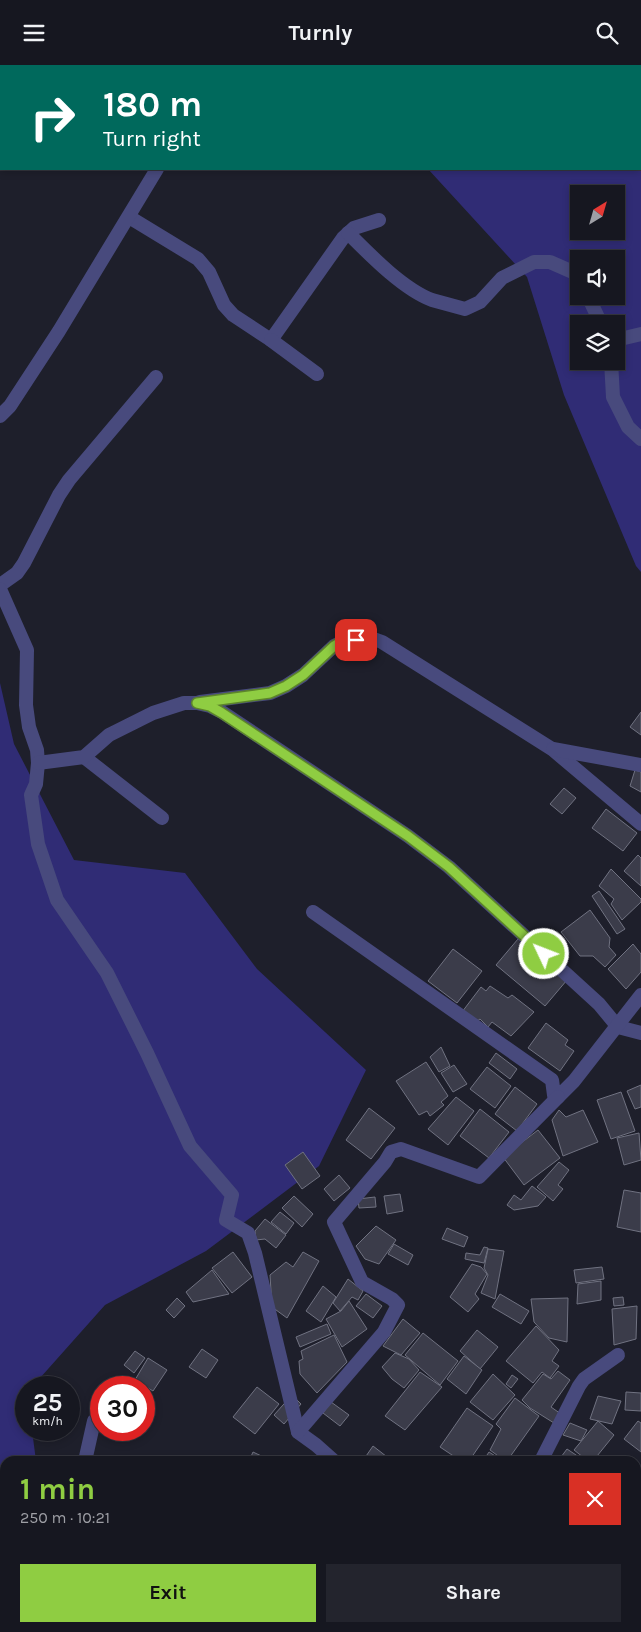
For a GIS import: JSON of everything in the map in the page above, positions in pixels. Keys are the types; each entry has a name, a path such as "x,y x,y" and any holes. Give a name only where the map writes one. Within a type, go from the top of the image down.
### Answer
{"street":[{"path":"0,416 10,406 59,331 156,170"},
{"path":"129,217 198,259 209,272 224,305 233,315 317,374"},
{"path":"271,340 320,269 348,233 354,228 379,221"},
{"path":"348,233 376,260 409,287 430,299 465,309 480,302 502,278 534,262 550,262 570,271"},
{"path":"625,337 641,333"},
{"path":"612,370 613,397 628,427 641,439"},
{"path":"0,585 17,573 24,563 59,495 69,480 156,377"},
{"path":"0,589 27,650 26,705 28,727 36,750 38,763 36,784 32,795 38,844 57,900 107,973 147,1053 190,1147 232,1195 226,1220 248,1233 255,1253 298,1432 328,1456"},
{"path":"38,763 84,757 109,735 153,713 184,703 197,703 270,693 286,686 303,675 342,641 371,638 382,642 552,749 641,824"},
{"path":"197,703 210,706 222,713 408,836 449,867 598,1004 618,1027 641,1033"},
{"path":"552,749 641,765"},
{"path":"84,757 162,818"},
{"path":"313,912 552,1080 554,1095 558,1097"},
{"path":"298,1432 384,1331 398,1305 392,1299 362,1282 334,1222 385,1162 391,1151 401,1149 480,1177 574,1081 618,1027 641,995"},
{"path":"544,1456 584,1379 618,1355"},
{"path":"86,1456 90,1439"}],"shaded area":[{"path":"429,170 641,170 641,572 636,566 564,395 527,277"},
{"path":"0,683 14,744 74,860 185,873 257,969 366,1070 319,1166 206,1251 105,1305 42,1376 15,1376 15,1441 33,1441 35,1456 0,1456"}],"building":[{"path":"641,712 641,735 630,727"},
{"path":"635,770 641,772 641,792 630,786"},
{"path":"564,788 576,798 562,814 550,804"},
{"path":"606,809 637,833 623,851 592,828"},
{"path":"638,855 641,858 641,886 624,871"},
{"path":"611,869 641,899 641,902 622,920 611,904 614,899 599,886"},
{"path":"599,891 625,929 617,934 592,896"},
{"path":"590,910 610,938 609,947 616,955 605,967 593,956 580,956 561,932"},
{"path":"518,939 567,980 545,1006 496,965"},
{"path":"633,944 641,954 641,972 626,989 608,969"},
{"path":"453,949 482,971 457,1003 428,981"},
{"path":"490,986 508,998 512,995 534,1012 511,1036 492,1022 488,1027 480,1019 476,1022 462,1012 481,987 486,991"},
{"path":"546,1023 568,1040 565,1045 574,1051 560,1071 528,1048"},
{"path":"441,1047 450,1066 439,1072 430,1057"},
{"path":"496,1053 517,1069 510,1079 489,1063"},
{"path":"426,1062 448,1096 441,1102 444,1105 430,1116 427,1111 419,1115 396,1081"},
{"path":"454,1065 467,1084 453,1092 441,1073"},
{"path":"487,1067 511,1086 495,1108 470,1089"},
{"path":"641,1085 641,1107 635,1109 627,1091"},
{"path":"515,1087 537,1104 517,1131 495,1114"},
{"path":"621,1092 635,1131 611,1139 597,1100"},
{"path":"456,1097 474,1111 448,1145 428,1129"},
{"path":"369,1108 395,1128 371,1159 346,1140"},
{"path":"480,1109 509,1132 489,1158 460,1136"},
{"path":"559,1110 566,1117 583,1110 598,1142 563,1156 552,1120"},
{"path":"538,1130 560,1158 524,1185 503,1157"},
{"path":"639,1133 641,1160 624,1165 617,1138"},
{"path":"303,1152 320,1176 302,1189 285,1165"},
{"path":"559,1162 569,1170 558,1185 563,1189 553,1201 537,1187"},
{"path":"339,1175 350,1188 334,1201 324,1189"},
{"path":"532,1186 546,1197 538,1206 514,1210 507,1205 514,1195 521,1200"},
{"path":"624,1190 641,1193 641,1232 617,1227"},
{"path":"400,1194 403,1211 387,1214 384,1196"},
{"path":"294,1196 313,1214 302,1227 282,1208"},
{"path":"375,1197 376,1207 359,1208 358,1199"},
{"path":"280,1212 294,1223 286,1234 271,1222"},
{"path":"265,1219 286,1235 276,1248 265,1239 256,1240 255,1231"},
{"path":"376,1226 396,1240 379,1264 365,1259 356,1246"},
{"path":"447,1228 468,1237 464,1247 442,1239"},
{"path":"394,1244 413,1255 408,1265 388,1254"},
{"path":"484,1247 488,1248 484,1263 465,1259 466,1253 480,1255"},
{"path":"488,1249 504,1251 495,1299 481,1293 488,1275 484,1268"},
{"path":"233,1252 252,1277 232,1293 212,1268"},
{"path":"303,1252 319,1261 287,1318 272,1307 270,1275 286,1262 293,1267"},
{"path":"472,1264 481,1267 487,1274 475,1294 479,1299 468,1312 450,1297"},
{"path":"602,1267 604,1279 576,1283 574,1270"},
{"path":"212,1270 229,1294 193,1302 186,1292"},
{"path":"348,1279 363,1291 358,1300 352,1297 340,1311 333,1303"},
{"path":"601,1281 601,1300 577,1304 578,1284"},
{"path":"323,1286 336,1297 321,1322 306,1311"},
{"path":"366,1294 382,1306 373,1318 356,1306"},
{"path":"500,1294 529,1311 521,1324 492,1307"},
{"path":"623,1297 624,1305 614,1306 613,1298"},
{"path":"177,1298 185,1306 174,1318 166,1310"},
{"path":"568,1298 567,1342 549,1338 534,1322 531,1299"},
{"path":"349,1301 367,1329 342,1347 326,1319 341,1311"},
{"path":"637,1306 636,1339 614,1345 612,1309"},
{"path":"403,1319 420,1333 401,1355 383,1346"},
{"path":"327,1324 331,1334 300,1347 296,1337"},
{"path":"536,1326 559,1350 552,1361 559,1366 550,1378 542,1372 533,1383 506,1361"},
{"path":"477,1330 498,1347 480,1369 460,1351"},
{"path":"423,1333 458,1361 440,1385 405,1355"},
{"path":"334,1335 347,1362 317,1393 300,1374 299,1361 303,1359 301,1351"},
{"path":"202,1349 218,1360 206,1378 189,1367"},
{"path":"135,1351 145,1358 134,1373 124,1365"},
{"path":"395,1353 409,1359 419,1370 404,1388 392,1379 382,1367"},
{"path":"464,1356 482,1370 466,1394 447,1379"},
{"path":"148,1358 167,1370 155,1388 155,1376 137,1376"},
{"path":"558,1371 570,1380 551,1407 561,1414 554,1423 530,1408 522,1400 543,1374 551,1379"},
{"path":"420,1372 442,1387 405,1430 385,1416"},
{"path":"493,1374 515,1395 493,1420 470,1402"},
{"path":"512,1375 518,1379 511,1388 506,1384"},
{"path":"257,1387 279,1404 255,1434 233,1417"},
{"path":"626,1392 641,1393 641,1411 625,1410"},
{"path":"292,1395 301,1404 284,1424 274,1415"},
{"path":"598,1396 621,1401 612,1424 590,1419"},
{"path":"515,1398 539,1416 511,1456 498,1456 490,1450 501,1429 496,1424"},
{"path":"331,1402 349,1415 340,1426 323,1413"},
{"path":"467,1408 493,1426 472,1456 454,1456 440,1447"},
{"path":"598,1421 614,1435 597,1456 582,1456 574,1450"},
{"path":"638,1421 641,1423 641,1452 624,1439"},
{"path":"570,1423 587,1430 581,1441 563,1435"},
{"path":"373,1446 386,1456 366,1456"},
{"path":"567,1449 578,1456 562,1456"},
{"path":"253,1452 261,1456 251,1456"},
{"path":"489,1452 495,1456 486,1456"}],"route":[{"path":"356,640 342,641 303,675 286,686 270,693 197,703 210,706 222,713 408,836 449,867 544,954"}]}
